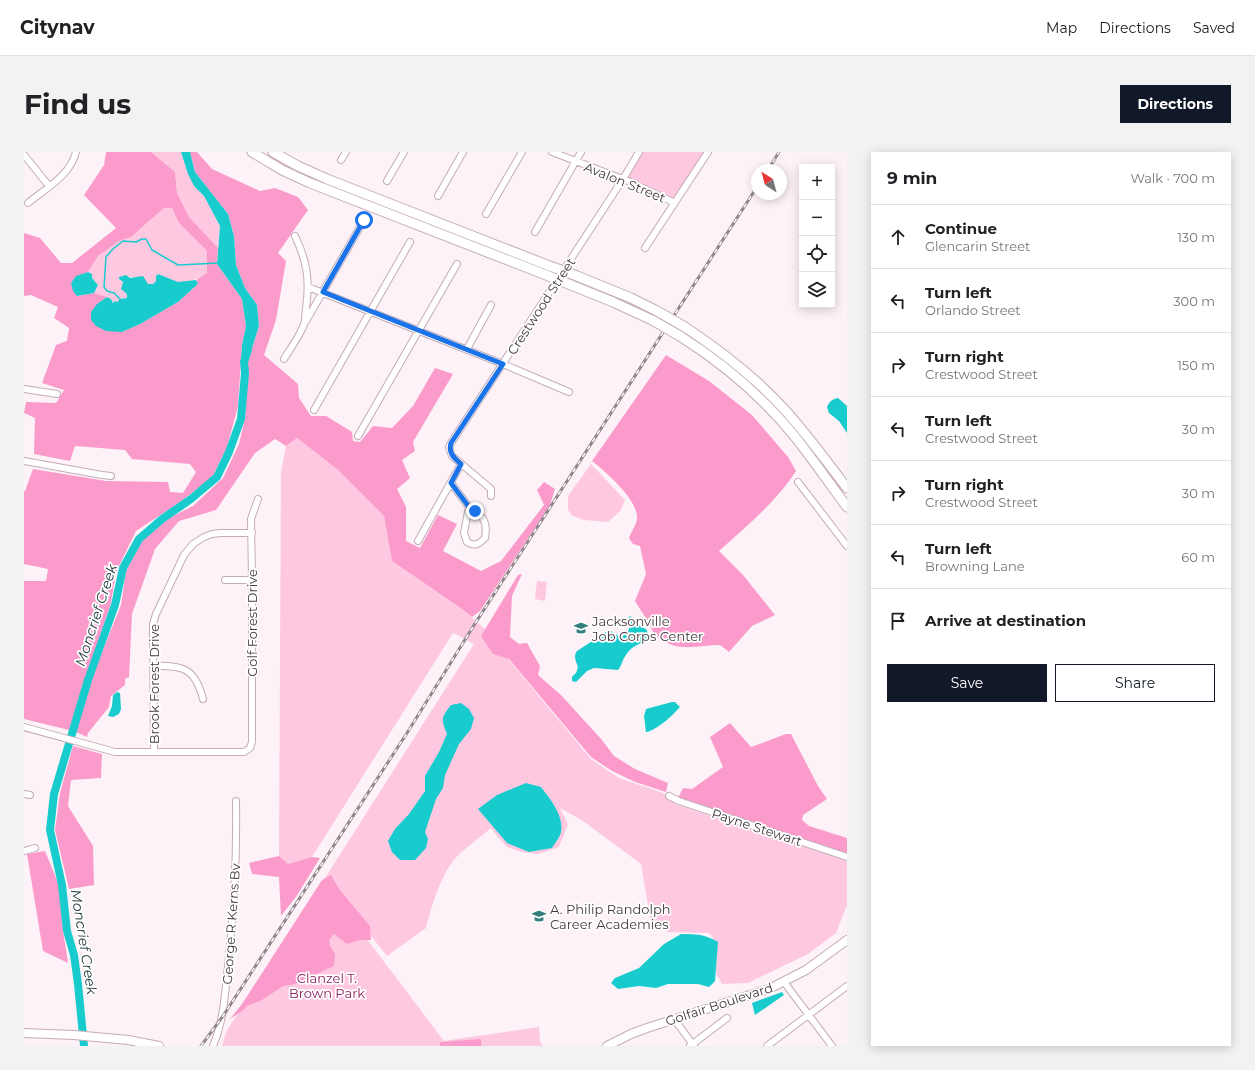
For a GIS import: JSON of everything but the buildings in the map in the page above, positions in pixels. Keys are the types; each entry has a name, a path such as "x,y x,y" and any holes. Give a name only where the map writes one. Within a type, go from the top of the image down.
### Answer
{"highway":[{"path":"252,152 282,170 310,183 572,285 652,320 680,336 729,371 764,403 796,438 847,507"},
{"path":"273,152 298,166 327,179 631,298 685,327 739,365 766,390 805,433 847,488"}],"main road":[{"name":"Golfair Boulevard","path":"607,1046 631,1034 755,994 784,982 815,964 847,940"},
{"path":"24,1033 74,1035 128,1040 159,1046"}],"street":[{"path":"28,203 66,173 74,161 76,152"},
{"path":"341,160 346,152"},
{"path":"387,181 404,152"},
{"path":"438,196 462,152"},
{"path":"486,214 522,152"},
{"name":"Avalon Street","path":"552,152 623,179 675,203"},
{"path":"535,232 581,152"},
{"name":"Crestwood Street","path":"461,464 450,452 449,447 451,443 623,179 639,152"},
{"path":"645,248 708,152"},
{"path":"24,155 49,186"},
{"path":"284,359 364,220"},
{"path":"295,236 304,258 307,273 308,287 304,324"},
{"path":"314,410 410,242"},
{"path":"358,436 457,264"},
{"path":"308,287 420,330 569,392"},
{"path":"467,349 491,305"},
{"path":"24,389 57,394"},
{"path":"24,461 102,476 111,476"},
{"path":"418,541 461,464 491,489 491,496"},
{"path":"798,482 847,546"},
{"path":"451,483 469,507 483,517 487,528 485,538 476,545 471,545 467,542 464,533 469,507"},
{"name":"Golf Forest Drive","path":"154,752 244,752 250,748 252,742 251,519 258,500"},
{"name":"Brook Forest Drive","path":"154,752 153,624 156,614 184,555 198,540 212,534 252,533"},
{"path":"225,580 252,580"},
{"path":"153,666 176,666 190,673 200,684 203,699"},
{"path":"24,727 115,752 154,752"},
{"name":"Payne Stewart","path":"669,796 679,801 847,857"},
{"name":"George R Kerns Bv","path":"213,1046 223,1016 232,933 236,801"},
{"path":"24,851 35,848"},
{"path":"784,982 832,1046"},
{"path":"767,1046 847,986"},
{"path":"674,1019 693,1045 727,1018"}],"green space":[{"path":"151,152 181,152 194,186 204,196 220,226 218,248 189,217 177,193 175,172"},
{"path":"642,152 705,152 674,200 627,177"},
{"path":"164,208 172,208 179,223 207,251 207,273 186,282 175,281 163,276 156,276 156,281 153,284 148,284 141,277 119,277 119,279 123,282 122,285 127,294 127,298 114,302 112,302 111,299 94,293 98,285 92,278 92,274 88,272 98,256 119,241 131,237"},
{"path":"297,438 338,470 384,516 392,561 462,609 492,635 509,660 591,759 619,778 663,793 677,805 847,861 847,905 836,933 808,954 748,983 722,984 716,973 717,943 709,933 667,932 651,923 641,864 583,821 560,808 568,824 559,847 538,854 521,852 507,847 491,828 457,856 444,875 440,884 433,902 426,928 387,956 325,878 474,644 453,633 312,857 288,864 279,856 281,472 286,446"},
{"path":"591,464 625,500 621,510 608,522 584,520 572,516 568,509 568,496"},
{"path":"537,581 547,582 545,601 535,599"},
{"name":"Clanzel T. Brown Park","path":"323,881 444,1041 539,1027 540,1042 543,1046 222,1046 226,1032"}],"shaded area":[{"path":"106,152 151,152 175,172 177,193 189,217 218,248 217,264 242,299 246,326 242,345 238,406 227,447 213,476 183,500 136,531 116,572 111,603 69,730 24,719 24,581 46,581 48,569 24,564 24,491 33,469 106,481 168,482 170,492 183,493 196,472 190,464 132,459 125,450 75,446 70,461 34,454 35,418 24,413 26,402 56,403 64,390 42,383 56,345 67,341 69,328 54,318 58,307 31,295 24,296 24,233 40,238 61,263 72,263 116,228 84,195 104,165","holes":["164,208 172,208 179,223 207,251 207,273 196,280 198,284 178,302 140,324 122,332 97,304 107,297 94,293 77,296 71,283 76,277 88,272 98,256 119,241 131,237"]},
{"path":"190,152 197,152 212,169 260,191 275,188 298,197 308,210 278,253 286,261 276,320 264,355 298,384 299,398 311,416 326,416 352,432 353,441 360,442 373,426 392,428 413,406 435,368 453,374 413,442 415,451 402,460 410,478 397,489 406,507 406,541 420,548 438,515 457,524 443,551 481,571 501,561 544,505 537,490 544,482 555,489 550,505 480,611 472,617 392,561 384,516 338,470 297,438 286,446 275,439 255,453 216,510 179,521 155,549 132,614 129,677 125,679 125,685 111,696 109,707 88,733 87,737 76,732 90,682 121,605 126,571 142,541 169,518 193,506 223,478 239,444 245,418 248,361 259,326 257,305 245,288 236,265 234,236 228,214 195,172"},
{"path":"666,355 709,381 752,415 788,457 796,471 770,503 719,551 743,575 775,615 752,626 729,652 720,645 690,647 678,646 670,644 655,636 635,601 646,574 640,546 633,544 629,538 637,520 636,511 627,495 620,487 592,461"},
{"path":"522,574 512,596 510,637 519,644 527,643 540,666 538,675 561,695 602,740 614,756 635,769 668,783 666,792 635,782 612,771 591,757 509,659 493,654 481,636 518,575"},
{"path":"730,723 751,747 786,734 791,734 818,786 827,799 803,815 802,820 809,826 847,838 847,854 678,798 683,788 692,789 723,767 710,737"},
{"path":"73,746 102,754 101,778 71,780 68,806 93,846 94,885 69,889 55,830 60,793"},
{"path":"45,851 59,885 63,931 68,963 43,951 27,854"},
{"path":"279,856 288,864 312,857 320,858 296,897 281,916 279,877 252,874 249,863"},
{"path":"331,875 339,889 370,926 371,940 360,940 347,944 334,934 329,940 330,946 335,954 334,966 295,984 283,986 262,1000 247,1006 230,1019 242,1004 322,880"},
{"path":"481,1039 481,1046 440,1046 440,1042"}],"water":[{"path":"181,152 190,152 195,172 228,214 234,236 236,265 245,288 257,305 259,326 248,361 241,360 246,326 242,299 217,264 220,226 204,196 194,186 188,174"},
{"path":"88,272 92,274 92,278 98,285 94,293 77,296 73,291 71,283 76,276"},
{"path":"158,274 178,282 196,280 198,284 178,302 140,324 122,332 106,331 96,326 91,320 91,312 97,304 107,297 111,299 113,303 120,299 127,298 127,294 121,289 123,282 119,279 119,277 126,275 130,278 143,276 148,284 153,284 156,281 156,276"},
{"path":"838,398 847,406 847,433 839,421 829,413 827,407 831,401"},
{"path":"630,616 641,627 646,629 651,639 631,649 618,670 594,668 587,671 576,682 572,681 572,677 576,673 578,667 575,657 577,651 609,630 620,636 625,635 630,627 628,618"},
{"path":"117,692 120,693 121,709 119,714 113,717 108,716 112,706 113,695"},
{"path":"675,702 680,707 655,729 646,732 644,716 646,709"},
{"path":"461,703 469,709 474,718 471,729 459,744 445,775 443,788 436,799 425,832 428,839 426,848 415,860 400,860 392,852 388,841 395,829 409,814 425,791 425,776 439,752 447,734 443,722 445,713 451,705"},
{"path":"526,783 541,787 558,813 561,832 552,848 529,852 507,843 478,809 497,795"},
{"path":"681,934 700,935 709,937 718,942 715,981 709,987 698,984 668,984 656,988 639,986 618,989 611,983 615,978 639,968 664,944"},
{"path":"782,992 784,995 755,1015 752,1003"}],"waterway":[{"path":"120,299 114,293 107,291 104,287 106,257 123,241 136,242 146,239 152,250 178,265 219,263"},
{"name":"Moncrief Creek","path":"84,1046 74,955 67,931 62,885 50,830 54,794 88,680 115,605 123,568 139,539 162,519 191,499 217,477 229,452 241,419 245,373 244,362 248,350"}],"railway":[{"path":"772,164 779,152"},
{"path":"201,1046 223,1016 407,733 476,622 751,196"}],"place":[{"name":"Jacksonville Job Corps Center","path":"581,628"},
{"name":"A. Philip Randolph Career Academies","path":"539,916"}],"route":[{"path":"364,220 323,292 503,364 449,447 452,456 461,464 451,483 469,507 475,511"}]}
